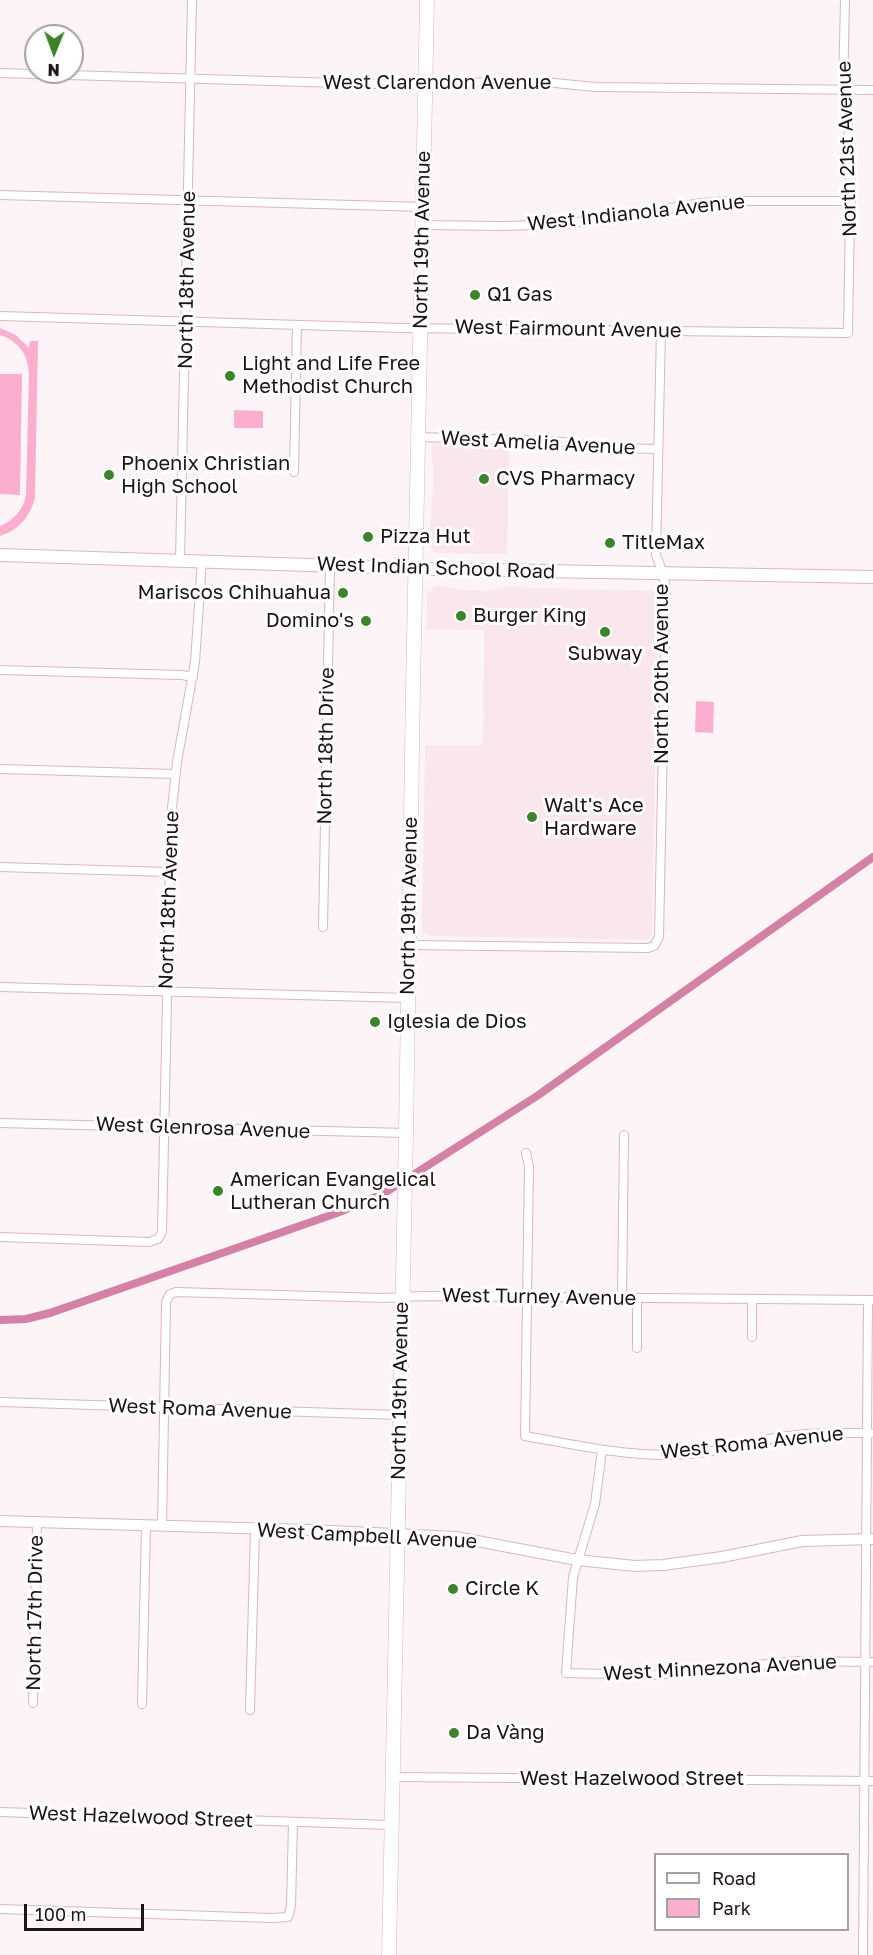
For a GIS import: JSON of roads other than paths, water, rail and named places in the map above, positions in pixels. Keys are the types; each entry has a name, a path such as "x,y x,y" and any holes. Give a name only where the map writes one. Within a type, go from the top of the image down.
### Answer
{"main road":[{"name":"North 19th Avenue","path":"389,1955 427,0"},
{"name":"West Indian School Road","path":"0,555 415,568 873,577"}],"street":[{"name":"North 18th Avenue","path":"180,560 192,0"},
{"name":"North 21st Avenue","path":"845,0 843,90 851,151 848,333"},
{"name":"West Clarendon Avenue","path":"0,73 407,86 443,82 555,83 595,87 873,90"},
{"path":"0,195 423,207"},
{"name":"West Indianola Avenue","path":"422,225 566,224 710,202 850,201"},
{"name":"West Fairmount Avenue","path":"0,316 420,328 848,333"},
{"path":"294,472 297,325"},
{"name":"North 20th Avenue","path":"408,945 648,948 654,945 659,937 666,592 663,573 656,555 661,330"},
{"name":"West Amelia Avenue","path":"418,437 543,440 658,450"},
{"name":"North 18th Avenue","path":"0,1237 149,1242 158,1239 162,1232 168,872 171,817 175,774 193,677 199,624 202,561"},
{"name":"North 18th Drive","path":"323,927 330,565"},
{"path":"0,670 193,677"},
{"path":"0,769 175,774"},
{"path":"0,867 168,872"},
{"path":"0,987 408,998"},
{"name":"West Glenrosa Avenue","path":"0,1123 406,1133"},
{"path":"622,1298 624,1135"},
{"path":"526,1153 529,1166 527,1297"},
{"name":"West Turney Avenue","path":"164,1408 166,1302 170,1294 182,1291 402,1297 870,1300"},
{"name":"West Roma Avenue","path":"527,1297 525,1436 602,1450 665,1455 701,1453 777,1438 870,1433"},
{"path":"637,1298 637,1348"},
{"path":"752,1300 752,1336"},
{"path":"863,1955 868,1902 870,1300"},
{"name":"West Roma Avenue","path":"0,1402 399,1415"},
{"path":"162,1526 164,1408"},
{"path":"577,1560 595,1504 602,1450"},
{"name":"West Campbell Avenue","path":"0,1521 397,1534 470,1539 577,1560 635,1566 663,1565 722,1557 802,1541 870,1539"},
{"name":"North 17th Drive","path":"33,1703 37,1522"},
{"path":"142,1704 146,1525"},
{"path":"250,1710 255,1529"},
{"name":"West Minnezona Avenue","path":"577,1560 569,1618 566,1673 653,1675 799,1661 869,1662"},
{"name":"West Hazelwood Street","path":"392,1777 869,1781"},
{"name":"West Hazelwood Street","path":"0,1812 391,1825"},
{"path":"0,1909 288,1917 291,1906 293,1822"}],"waterway":[{"path":"0,1320 26,1319 50,1313 337,1213 383,1194 537,1096 873,857"}],"place":[{"name":"Q1 Gas","path":"475,295"},
{"name":"Light and Life Free Methodist Church","path":"230,376"},
{"name":"Phoenix Christian High School","path":"109,475"},
{"name":"CVS Pharmacy","path":"484,479"},
{"name":"Pizza Hut","path":"368,537"},
{"name":"TitleMax","path":"610,543"},
{"name":"Mariscos Chihuahua","path":"343,593"},
{"name":"Burger King","path":"461,616"},
{"name":"Domino's","path":"366,621"},
{"name":"Subway","path":"605,632"},
{"name":"Walt's Ace Hardware","path":"532,817"},
{"name":"Iglesia de Dios","path":"375,1022"},
{"name":"American Evangelical Lutheran Church","path":"218,1191"},
{"name":"Circle K","path":"453,1589"},
{"name":"Da Vàng","path":"454,1733"}]}
